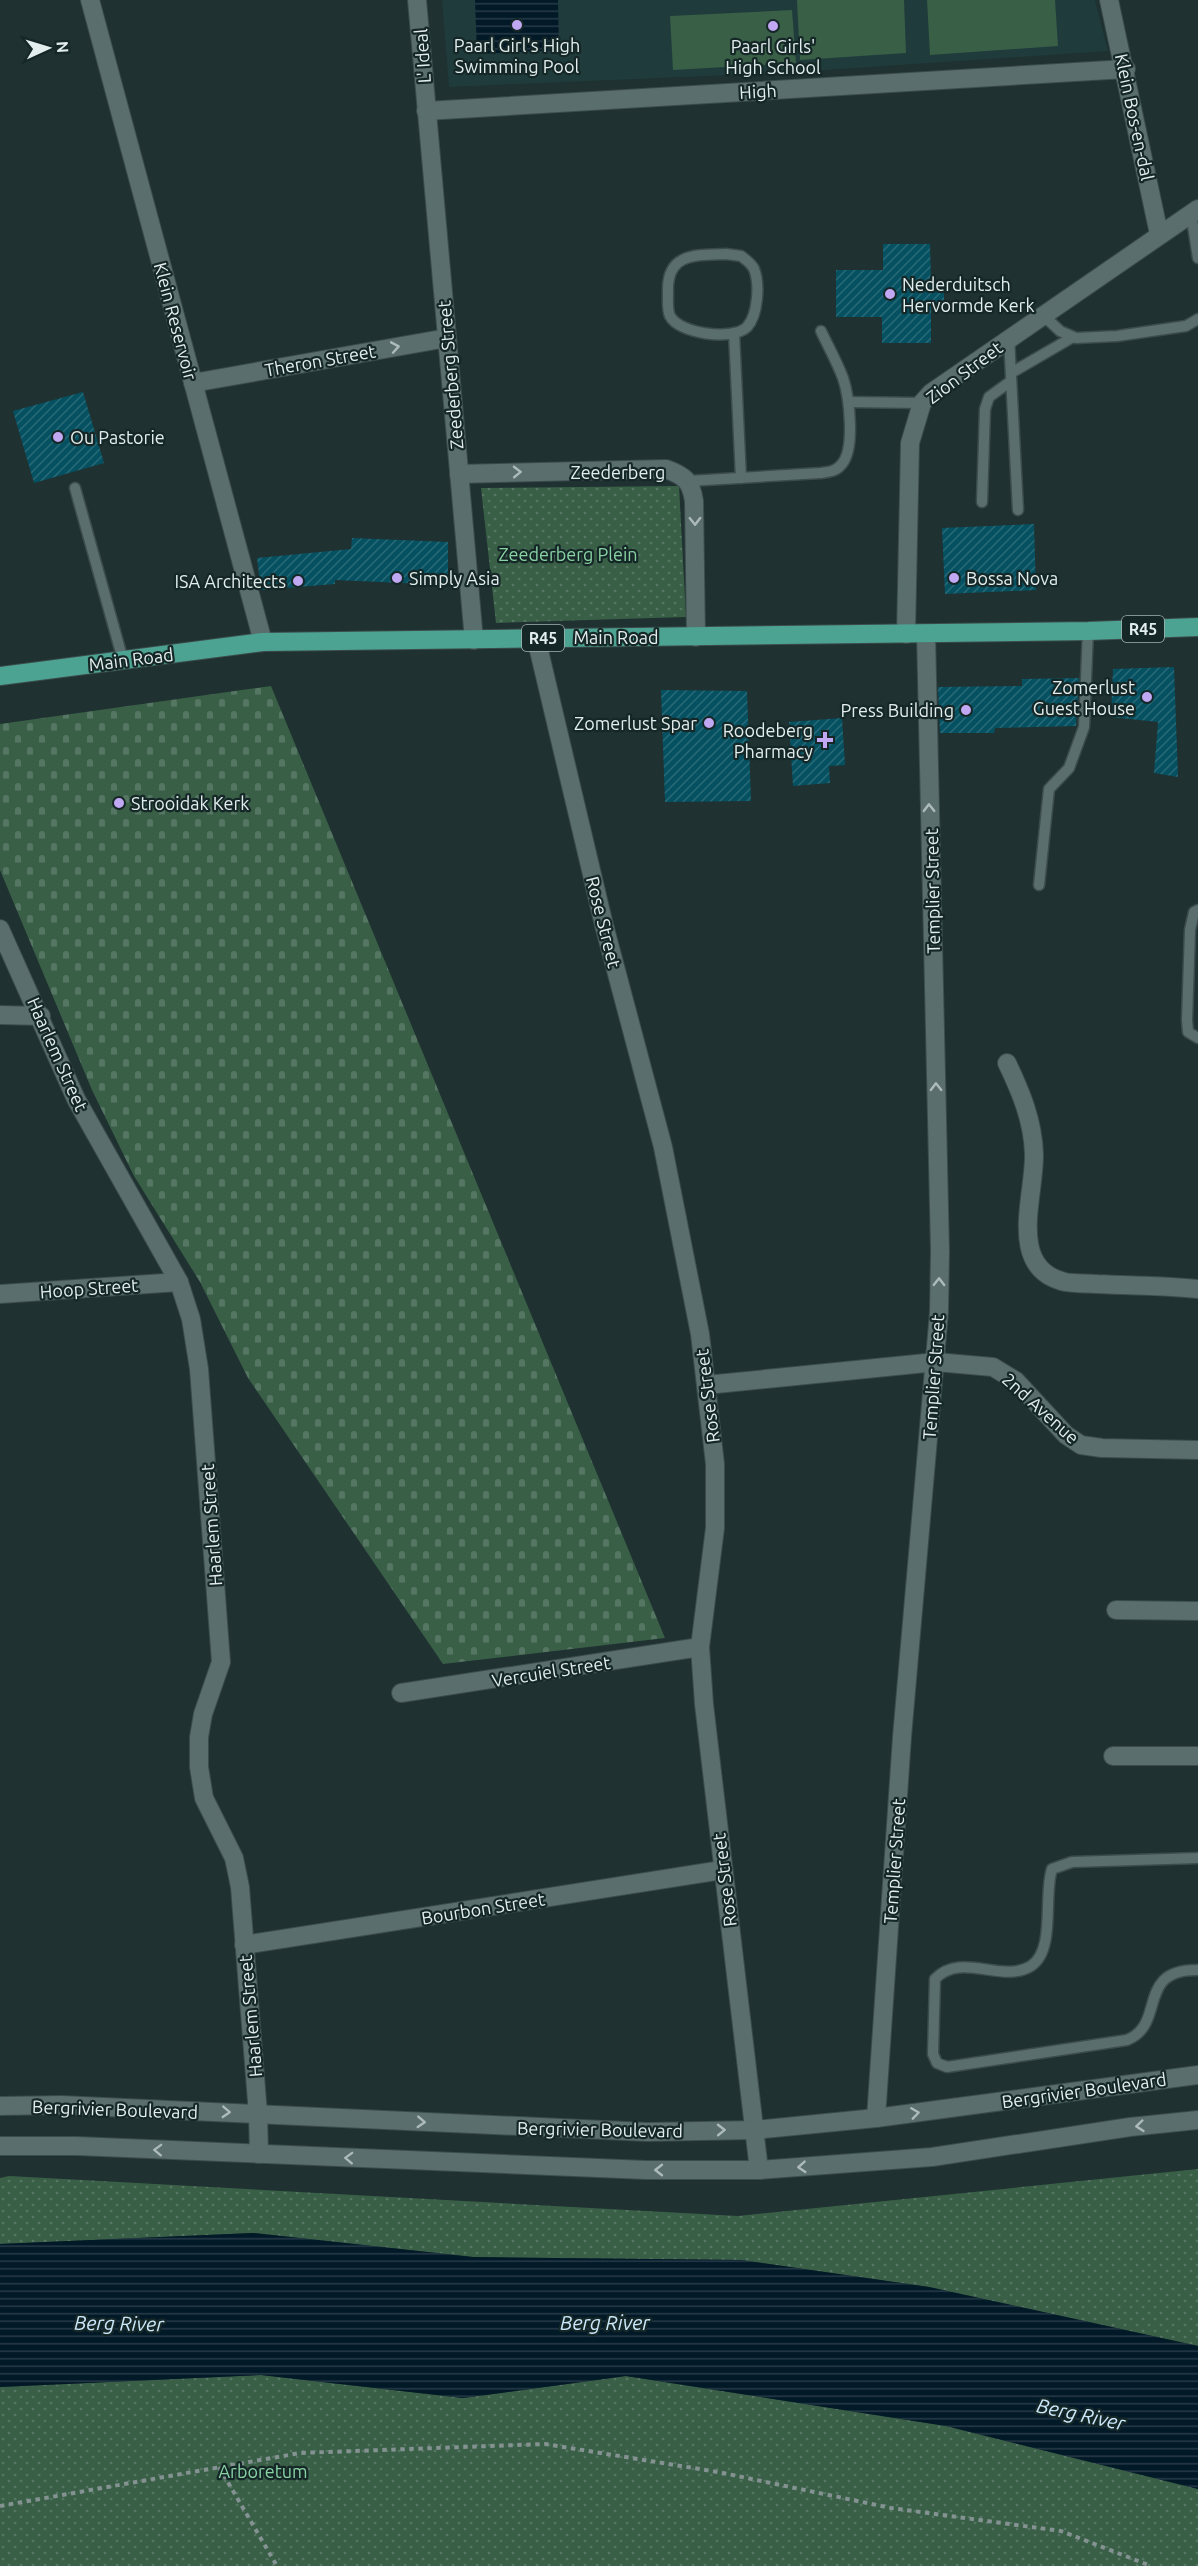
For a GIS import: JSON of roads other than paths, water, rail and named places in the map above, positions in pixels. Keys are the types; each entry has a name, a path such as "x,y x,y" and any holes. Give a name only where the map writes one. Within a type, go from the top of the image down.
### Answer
{"main road":[{"name":"Main Road","path":"0,676 263,642 1088,632 1198,627"}],"street":[{"name":"Klein Reservoir","path":"90,0 263,642"},
{"name":"L' Ideal","path":"417,0 426,111"},
{"name":"Klein Bos-en-dal","path":"1109,0 1126,69 1159,234"},
{"name":"High","path":"426,111 1126,69"},
{"name":"Zeederberg Street","path":"426,111 474,640"},
{"name":"Zion Street","path":"906,634 910,443 922,403 931,393 1194,211"},
{"name":"Theron Street","path":"193,383 447,338"},
{"name":"Zeederberg","path":"459,474 666,469 681,474 689,481 694,501 696,637"},
{"name":"Templier Street","path":"876,2118 902,1737 936,1362 940,1240 926,634"},
{"name":"Rose Street","path":"536,638 604,925 663,1147 689,1271 706,1385 715,1464 715,1528 700,1647 722,1870 759,2170"},
{"name":"Haarlem Street","path":"0,929 41,1016 76,1099 179,1282 191,1319 199,1369 220,1662 198,1737 199,1767 204,1798 234,1858 240,1887 258,2114 259,2154"},
{"path":"0,1015 41,1016"},
{"path":"1007,1063 1031,1123 1034,1156 1027,1218 1029,1243 1035,1262 1042,1272 1065,1282 1198,1289"},
{"name":"Hoop Street","path":"0,1294 179,1282"},
{"name":"2nd Avenue","path":"706,1385 936,1362 993,1367 1016,1381 1066,1435 1081,1445 1102,1448 1198,1450"},
{"path":"1116,1610 1198,1611"},
{"name":"Vercuiel Street","path":"401,1693 700,1647"},
{"path":"1113,1756 1198,1756"},
{"name":"Bourbon Street","path":"244,1945 722,1870"},
{"name":"Bergrivier Boulevard","path":"0,2106 60,2105 647,2132 755,2130 876,2118 1198,2075"},
{"name":"Bergrivier Boulevard","path":"0,2146 77,2146 646,2170 759,2170 932,2157 1130,2127 1198,2120"}],"lane":[{"path":"1194,211 1198,258"},
{"path":"726,254 741,256 750,262 755,271 754,315 746,328 734,333 698,332 680,327 669,315 669,276 675,263 686,257 726,254"},
{"path":"1043,315 1060,331 1073,337 1117,336 1186,326 1198,319"},
{"path":"689,481 832,472 840,467 848,454 849,402 843,379 821,330"},
{"path":"734,333 741,478"},
{"path":"982,502 985,409 989,397 1011,377 1073,337"},
{"path":"1009,338 1018,510"},
{"path":"849,402 922,403"},
{"path":"75,489 123,660"},
{"path":"1039,885 1049,789 1069,768 1084,727 1088,632"},
{"path":"1198,910 1194,912 1190,930 1187,1020 1188,1032 1198,1038"},
{"path":"1198,1858 1072,1862 1052,1869 1048,1880 1046,1943 1040,1957 1031,1966 1016,1971 958,1966 940,1973 935,1979 933,2054 937,2063 946,2067 1126,2040 1136,2036 1143,2028 1161,1982 1169,1974 1181,1970 1198,1970"}],"water":[{"name":"Paarl Girl's High Swimming Pool","path":"475,0 558,0 559,50 477,54"},
{"name":"Berg River","path":"253,2233 473,2257 741,2260 929,2287 1198,2346 1198,2489 946,2426 626,2376 463,2398 261,2375 0,2387 0,2244"}],"place":[{"name":"Paarl Girl's High Swimming Pool","path":"517,25"},
{"name":"Paarl Girls' High School","path":"773,26"},
{"name":"Nederduitsch Hervormde Kerk","path":"890,294"},
{"name":"Ou Pastorie","path":"58,437"},
{"name":"Simply Asia","path":"397,578"},
{"name":"Bossa Nova","path":"954,578"},
{"name":"ISA Architects","path":"298,581"},
{"name":"Zomerlust Guest House","path":"1147,697"},
{"name":"Press Building","path":"966,710"},
{"name":"Zomerlust Spar","path":"709,723"},
{"name":"Roodeberg Pharmacy","path":"825,740"},
{"name":"Strooidak Kerk","path":"119,803"}],"park label":[{"name":"Zeederberg Plein","path":"568,554"},
{"name":"Arboretum","path":"263,2471"}]}
